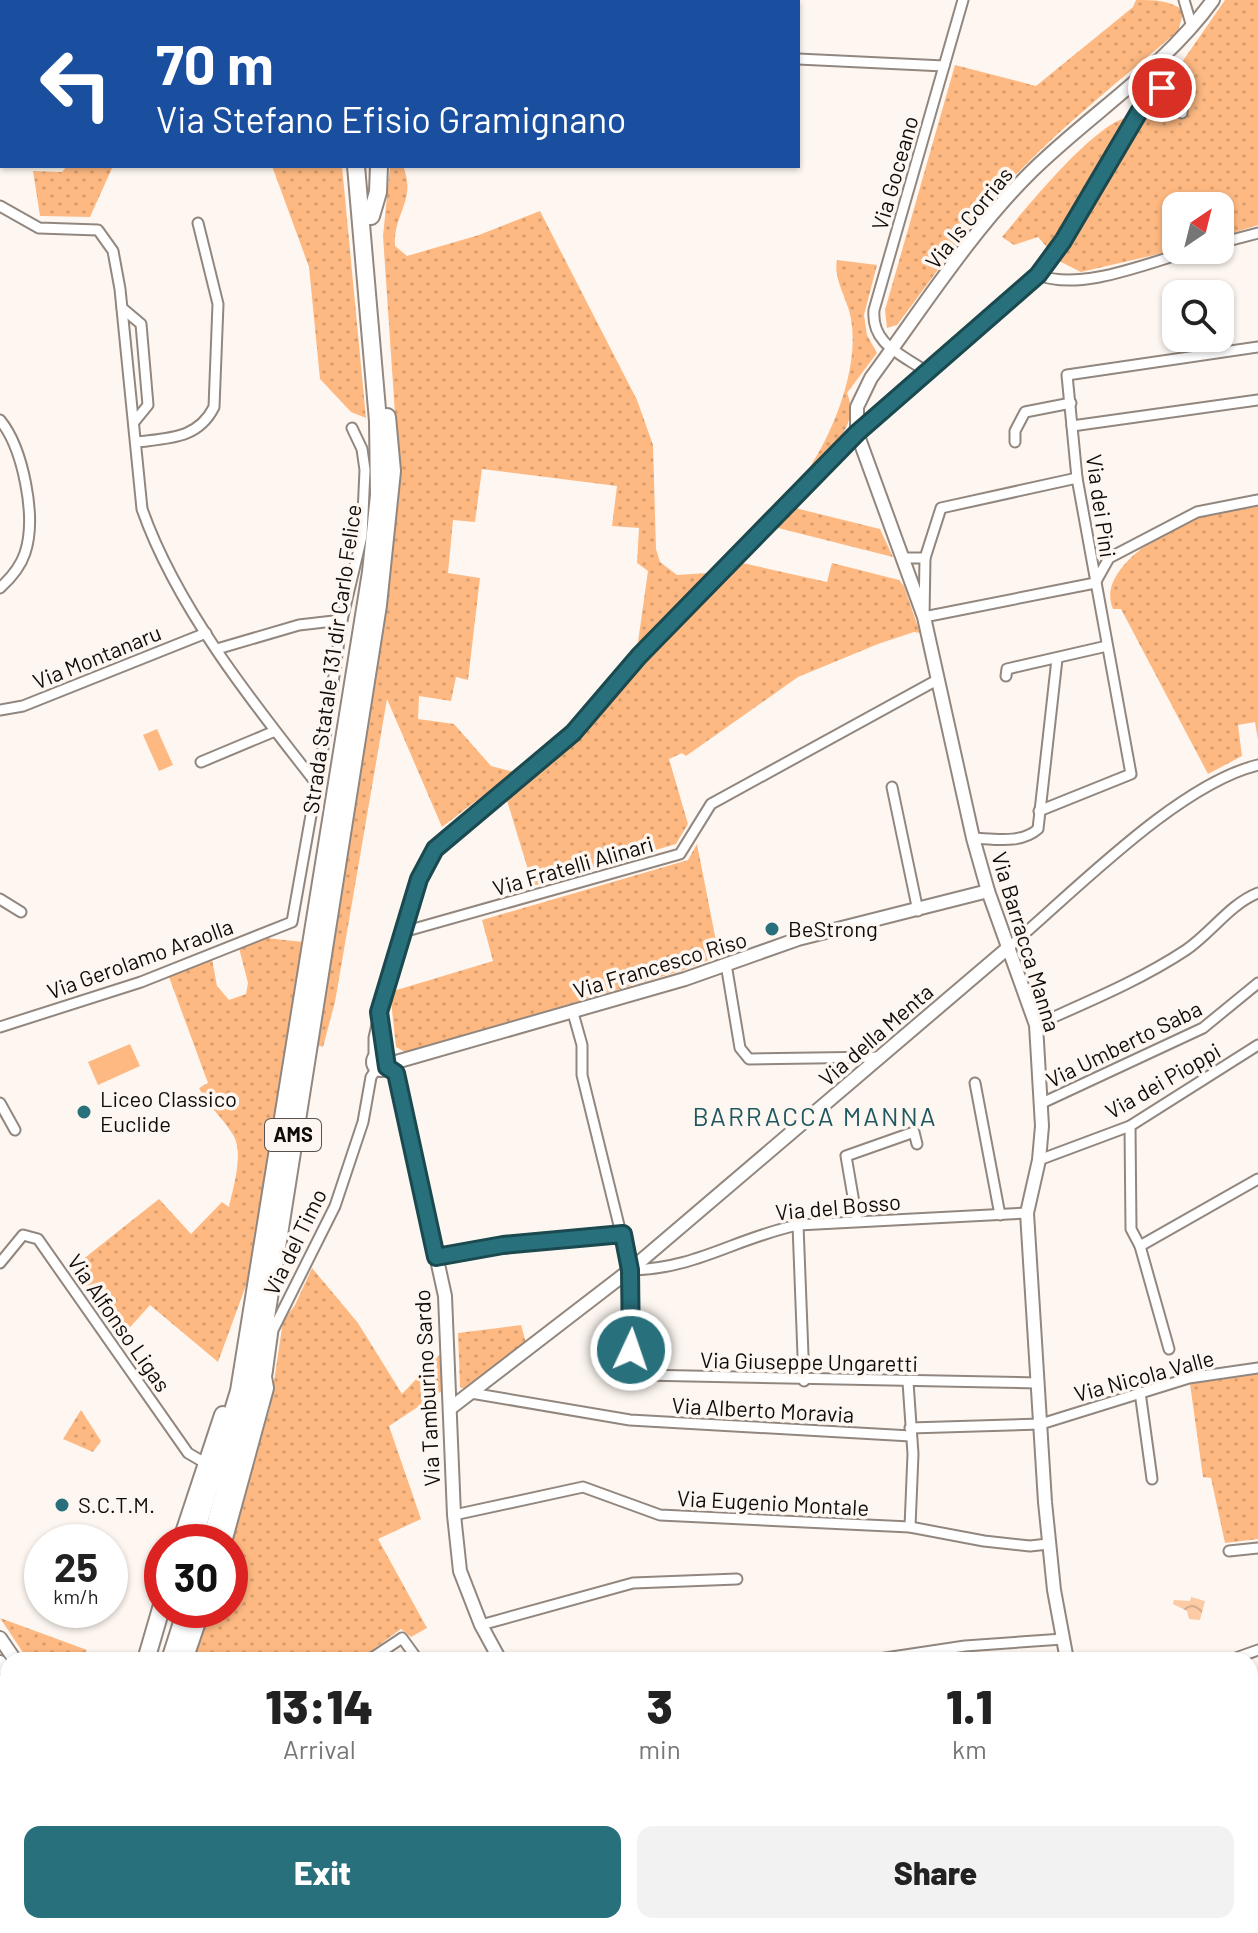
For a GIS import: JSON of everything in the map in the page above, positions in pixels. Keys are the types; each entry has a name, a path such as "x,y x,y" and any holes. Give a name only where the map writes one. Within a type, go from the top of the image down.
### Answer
{"highway":[{"name":"Strada Statale 131 dir Carlo Felice","path":"322,916 371,572 379,495 378,421 356,168"},
{"name":"Strada Statale 131 dir Carlo Felice","path":"322,916 378,605 392,471 368,168"},
{"path":"371,216 378,192 379,168"},
{"name":"AMS","path":"216,1524 236,1458 259,1357 322,916"},
{"name":"AMS","path":"198,1524 239,1391 322,916"},
{"path":"228,1524 265,1388 259,1357"},
{"path":"186,1524 227,1405 239,1391"},
{"path":"148,1652 155,1628"},
{"path":"156,1652 163,1628"},
{"path":"173,1652 180,1628"},
{"path":"187,1652 195,1628"}],"street":[{"name":"Via Goceano","path":"893,348 875,333 874,310 963,0"},
{"path":"1184,0 1191,14 1193,29"},
{"name":"Via Is Corrias","path":"858,437 860,397 893,348 1002,204 1030,173 1193,29 1213,0"},
{"path":"1165,55 1181,74 1185,87 1182,113"},
{"path":"800,59 944,66"},
{"path":"1162,259 1080,281 1058,283 1038,275 1063,241 1139,112 1181,74"},
{"path":"0,206 39,228 98,230 113,251 135,421 142,509 153,539 206,633 316,783"},
{"path":"137,442 192,432 206,421 214,407 218,304 198,223"},
{"path":"1234,239 1258,233"},
{"name":"Via del Timo","path":"265,1388 273,1330 335,1206 363,1122 371,1077 383,1063 372,1051 379,1012 419,879 435,849 573,733 639,656 858,437 1038,275"},
{"path":"122,308 141,324 148,405 135,421"},
{"path":"1015,442 1015,431 1025,412 1071,403 1067,375 1258,347"},
{"path":"893,348 927,372"},
{"path":"1072,426 1258,400"},
{"name":"Via dei Pini","path":"924,617 1095,583 1077,478 1071,403"},
{"path":"0,420 20,453 30,525 25,553 17,571 0,588"},
{"path":"316,783 342,620 362,536 366,491 362,449 352,428"},
{"name":"Via Barracca Manna","path":"858,437 924,617 973,838 988,891 1036,1025 1042,1103 1039,1160 1027,1213 1048,1544 1065,1652"},
{"path":"924,617 925,558 941,508 1077,478"},
{"path":"1039,811 1131,774 1095,583 1109,558 1197,512 1258,500"},
{"path":"902,558 925,558"},
{"path":"217,649 299,625 342,620"},
{"name":"Via Montanaru","path":"0,710 23,706 206,633"},
{"path":"1006,676 1007,669 1107,646"},
{"path":"973,838 1030,836 1038,829 1057,659"},
{"name":"Via Fratelli Alinari","path":"403,932 680,854 711,804 937,680"},
{"path":"201,762 275,731"},
{"name":"Via della Menta","path":"452,1407 647,1256 1105,863 1202,787 1226,774 1258,765"},
{"name":"Via Gerolamo Araolla","path":"0,1027 141,982 292,922 316,783"},
{"path":"892,787 918,911"},
{"name":"Via Francesco Riso","path":"383,1063 573,1013 798,939 988,891"},
{"path":"1036,1025 1166,963 1208,933 1248,897 1258,893"},
{"path":"0,899 21,912"},
{"path":"726,964 740,1048 749,1059 882,1057"},
{"name":"Via Umberto Saba","path":"1042,1103 1203,1028 1258,983"},
{"name":"Via Giuseppe Ungaretti","path":"573,1013 582,1045 582,1075 630,1270 631,1363 641,1375 804,1381 1038,1383"},
{"name":"Via dei Pioppi","path":"1039,1160 1130,1126 1258,1045"},
{"name":"Via Tamburino Sardo","path":"383,1063 396,1073 445,1296 452,1407 454,1515 460,1571 481,1625 496,1652"},
{"path":"975,1083 1000,1215"},
{"path":"0,1103 15,1130"},
{"path":"1130,1126 1131,1229 1140,1246 1169,1349"},
{"path":"857,1220 846,1156 914,1132 917,1144"},
{"path":"1140,1246 1257,1180"},
{"name":"Via del Bosso","path":"630,1270 658,1270 691,1263 758,1234 798,1225 1027,1213"},
{"path":"798,1225 804,1381"},
{"path":"436,1257 503,1245 623,1234"},
{"name":"Via Alfonso Ligas","path":"0,1263 23,1235 38,1239 188,1453 205,1463"},
{"path":"647,1256 658,1270"},
{"name":"Via Nicola Valle","path":"911,1432 1041,1424 1189,1378 1258,1368"},
{"path":"908,1382 910,1527"},
{"path":"1140,1392 1152,1479"},
{"name":"Via Alberto Moravia","path":"471,1393 630,1420 911,1432"},
{"name":"Via Eugenio Montale","path":"454,1515 583,1487 660,1515 910,1527 984,1541 1030,1546 1048,1544"},
{"path":"1229,1551 1258,1548"},
{"path":"481,1625 633,1583 737,1579"},
{"path":"381,1652 402,1638 412,1652"},
{"path":"936,1652 965,1646 1063,1639"}],"shaded area":[{"path":"1136,0 1179,7 1184,11 1178,31 1071,122 1010,181 951,252 897,325 887,328 885,310 955,65 1036,86 1133,7"},
{"path":"1225,0 1258,0 1258,225 1234,233 1234,192 1162,192 1162,253 1081,272 1059,261 1038,237 1014,245 1002,237 1059,171 1094,137 1125,118 1144,117"},
{"path":"65,168 112,168 90,217 40,216 33,171 62,172"},
{"path":"273,168 342,168 366,418 351,412 320,379 309,267"},
{"path":"390,168 404,168 407,178 406,198 397,225 395,246 407,256 479,235 540,211 637,400 653,445 656,549 660,562 677,575 708,573 645,643 638,642 648,571 637,563 639,528 612,526 617,486 482,469 475,522 453,520 448,573 480,578 468,680 456,677 451,701 419,696 418,719 454,724 491,766 514,772 442,827 387,699 335,1002 323,1047 314,1044 399,473 383,236"},
{"path":"837,260 877,265 864,315 867,335 877,353 847,393 850,418 846,429 804,476 834,422 851,359 851,319 837,275"},
{"path":"1258,505 1258,740 1255,722 1238,725 1242,756 1208,774 1121,609 1113,609 1110,594 1125,564 1155,539 1203,516"},
{"path":"791,507 880,529 893,557 774,527"},
{"path":"738,562 827,582 832,563 899,580 904,586 920,633 914,632 878,644 798,677 686,756 682,753 669,759 688,824 676,844 533,886 505,794 571,741"},
{"path":"157,729 173,765 159,771 143,735"},
{"path":"697,844 719,956 684,970 425,1047 405,1052 396,1047 390,992 493,961 482,920 688,860"},
{"path":"266,938 303,942 248,1280 218,1362 150,1305 124,1334 72,1268 159,1199 191,1234 222,1202 229,1207 237,1170 236,1141 199,1088 208,1083 169,977 212,959 217,986 229,1000 246,994 248,983 239,948"},
{"path":"130,1044 140,1066 98,1085 88,1062"},
{"path":"312,1268 358,1323 402,1394 443,1351 445,1389 389,1426 421,1519 378,1539 427,1628 411,1637 401,1629 370,1652 196,1652 203,1628 248,1628 248,1524 236,1524 270,1408 283,1321 295,1305"},
{"path":"521,1325 526,1343 465,1389 460,1387 458,1333"},
{"path":"1258,1373 1258,1539 1225,1543 1211,1478 1203,1477 1190,1384"},
{"path":"81,1410 101,1441 93,1452 63,1439"},
{"path":"0,1618 87,1650 23,1652"}],"water":[{"path":"1191,1597 1205,1601 1200,1620 1189,1619 1187,1611 1173,1604 1174,1600 1190,1601"}],"place":[{"name":"BeStrong","path":"772,929"},
{"name":"Liceo Classico Euclide","path":"84,1112"},
{"name":"S.C.T.M.","path":"62,1505"}],"district":[{"name":"BARRACCA MANNA","path":"815,1117"}],"route":[{"path":"631,1350 633,1310 623,1234 503,1245 436,1257 396,1073 387,1067 389,1060 379,1012 419,879 428,860 444,839 573,733 639,656 857,433 1038,275 1063,241 1139,112 1162,88"}]}
